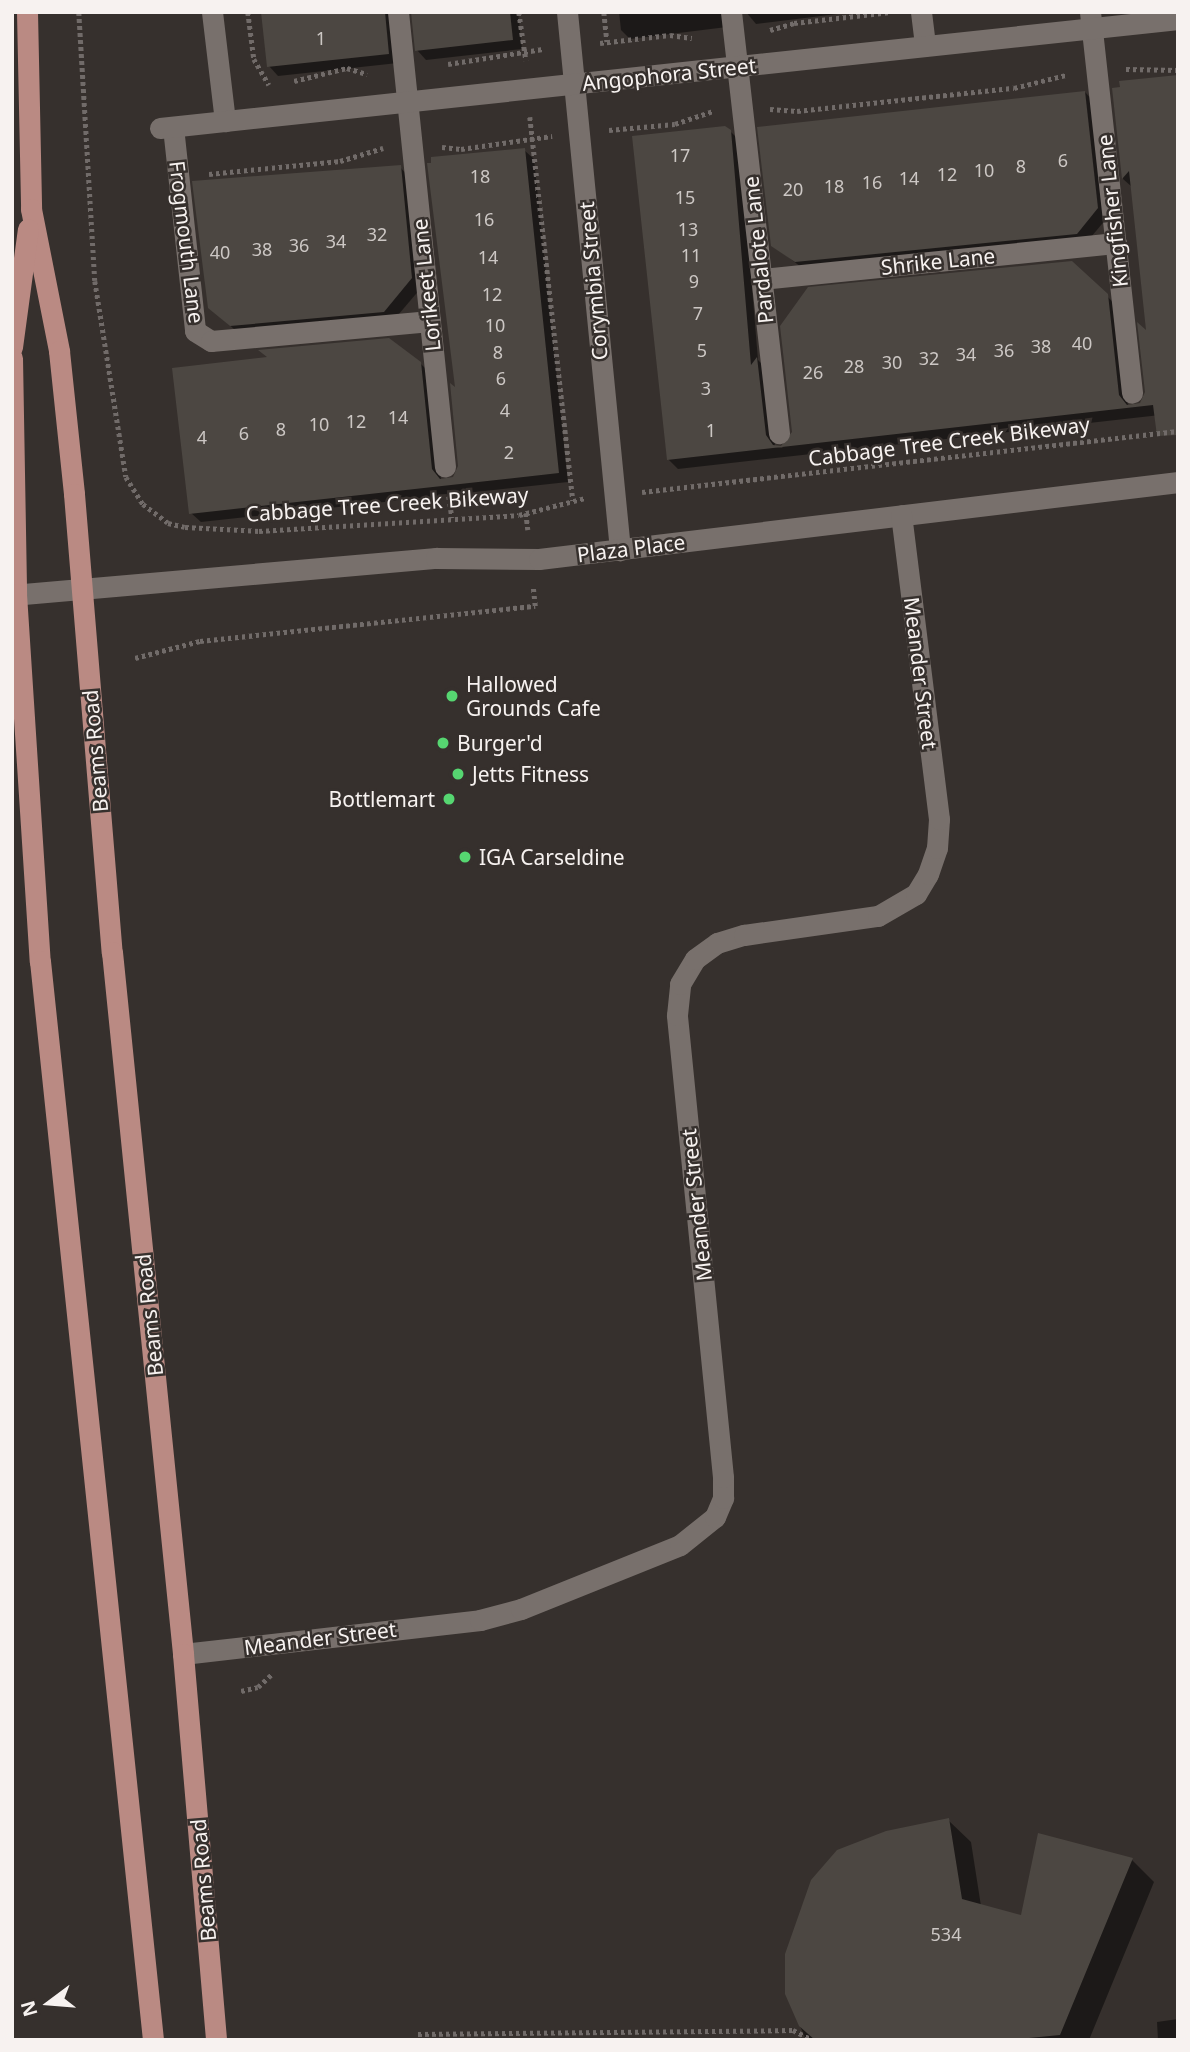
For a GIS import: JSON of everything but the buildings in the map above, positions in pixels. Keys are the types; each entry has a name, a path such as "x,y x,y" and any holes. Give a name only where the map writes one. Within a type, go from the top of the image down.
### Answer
{"main road":[{"name":"Beams Road","path":"12,346 31,209 27,12"},
{"name":"Beams Road","path":"31,209 59,351 112,952 183,1654 216,2040"},
{"path":"12,358 14,594 40,961 153,2040"}],"street":[{"path":"212,12 225,121"},
{"name":"Lorikeet Lane","path":"398,12 445,467"},
{"name":"Corymbia Street","path":"567,12 620,550"},
{"name":"Pardalote Lane","path":"732,12 779,433"},
{"path":"921,12 925,46"},
{"name":"Angophora Street","path":"166,128 925,46 1091,20 1178,19"},
{"name":"Kingfisher Lane","path":"1091,20 1132,393"},
{"name":"Frogmouth Lane","path":"166,128 178,178 195,331 211,341 430,321"},
{"name":"Shrike Lane","path":"761,279 1116,243"},
{"name":"Plaza Place","path":"82,591 436,558 539,559 1178,482"},
{"name":"Meander Street","path":"183,1654 490,1617 546,1600 680,1545 715,1517 723,1498 723,1477 677,1015 680,984 695,959 717,943 744,935 878,916 916,894 929,874 939,819 901,516"},
{"path":"14,594 82,591"}],"path":[{"name":"Cabbage Tree Creek Bikeway","path":"79,12 95,281 126,477 143,504 168,523 185,527 259,531 519,514 573,501 614,495 1178,430"},
{"path":"604,12 607,42"},
{"path":"178,178 340,161 411,140 461,149 579,133 675,124 742,106 797,111 1014,88 1096,66 1178,70"},
{"path":"529,139 573,501"},
{"path":"135,658 200,641 535,606"},
{"path":"418,2034 793,2030 813,2040"}],"place":[{"name":"Hallowed Grounds Cafe","path":"452,696"},
{"name":"Burger'd","path":"443,743"},
{"name":"Jetts Fitness","path":"458,774"},
{"name":"Bottlemart","path":"449,799"},
{"name":"IGA Carseldine","path":"465,857"}]}
